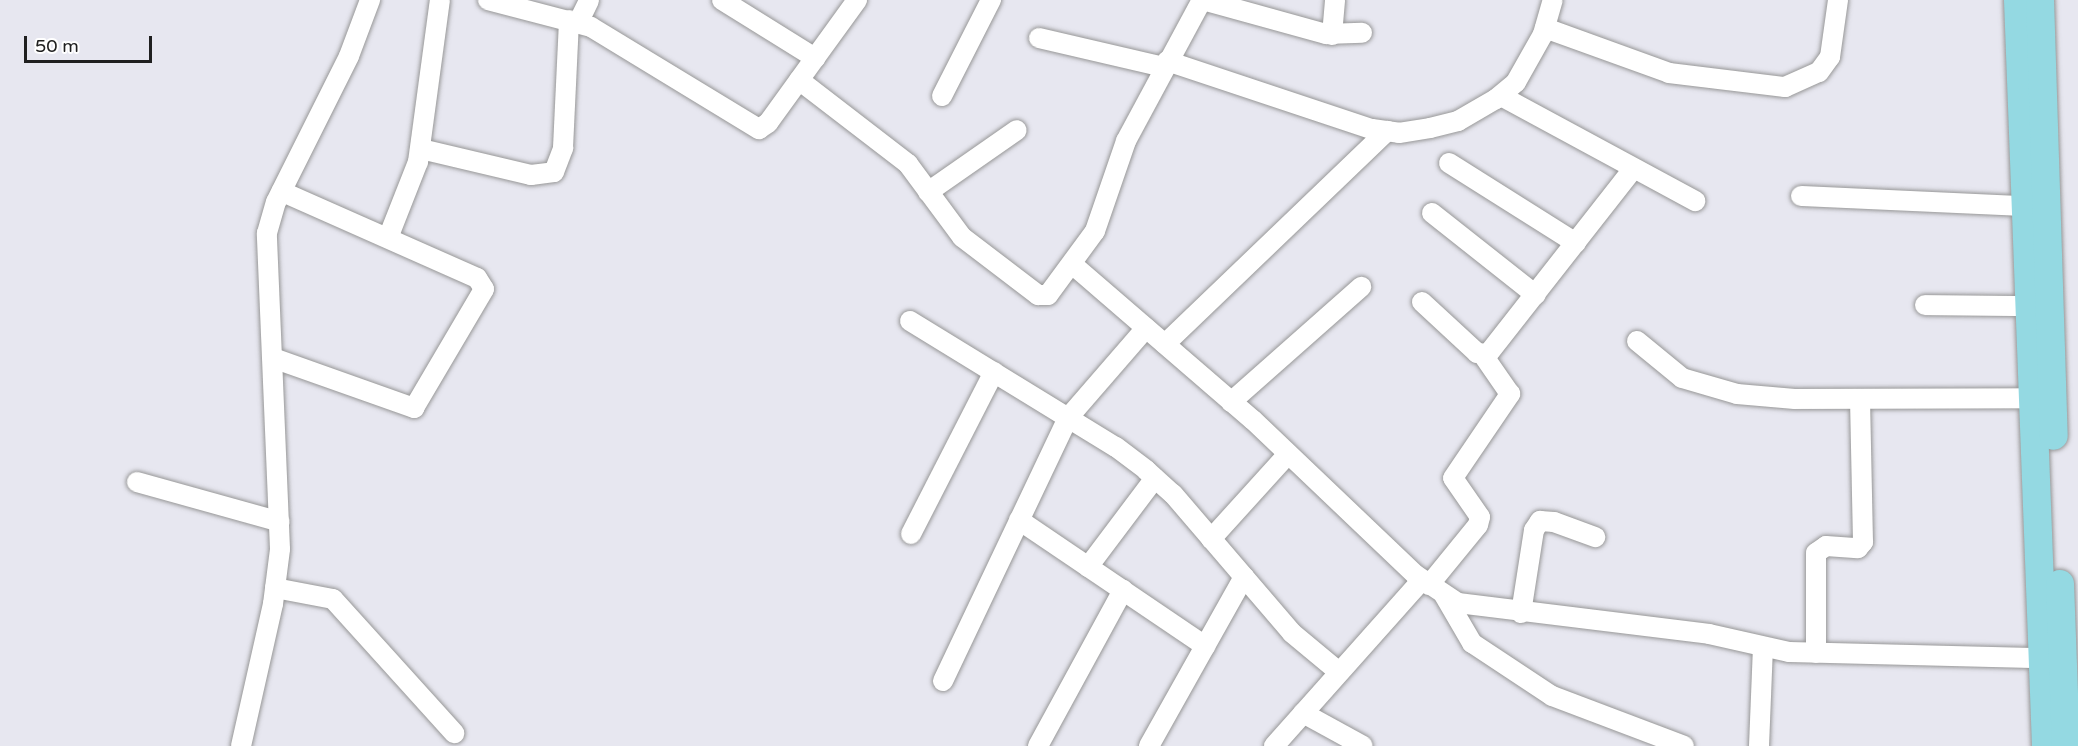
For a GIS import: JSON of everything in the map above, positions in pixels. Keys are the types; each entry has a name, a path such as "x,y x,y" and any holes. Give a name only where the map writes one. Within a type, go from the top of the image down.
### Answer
{"highway":[{"path":"2018,0 2046,746"},
{"path":"2040,0 2066,746"}],"street":[{"path":"241,746 275,588 280,522 267,233 282,191 349,56 370,0"},
{"path":"388,238 421,149 440,0"},
{"path":"488,0 573,22 602,33 753,127 764,127 857,0"},
{"path":"421,149 531,175 555,172 563,148 573,22 589,0"},
{"path":"942,96 991,0"},
{"path":"799,80 908,164 963,237 1038,295 1053,291 1095,231 1126,141 1203,0 1332,35 1362,33"},
{"path":"1332,35 1335,0"},
{"path":"1039,38 1166,64 1387,131 1430,128 1458,121 1501,96 1516,82 1545,28 1553,0"},
{"path":"1545,28 1679,75 1785,87 1819,72 1830,57 1838,0"},
{"path":"732,2 815,58"},
{"path":"1501,96 1695,201"},
{"path":"928,192 1017,130"},
{"path":"1165,344 1387,131"},
{"path":"1449,163 1576,243"},
{"path":"1483,355 1493,351 1634,168"},
{"path":"273,358 403,406 419,405 482,293 483,283 282,191"},
{"path":"1801,196 2025,206"},
{"path":"1432,213 1536,295"},
{"path":"1072,264 1232,402 1432,587 1472,643 1552,696 1684,746"},
{"path":"1232,402 1361,287"},
{"path":"1274,746 1339,672 1432,587 1479,525 1480,517 1453,478 1510,394 1483,355 1422,302"},
{"path":"1925,305 2029,306"},
{"path":"910,321 1116,447 1155,478 1212,539 1303,644 1339,672"},
{"path":"943,681 1068,417 1146,328"},
{"path":"1636,341 1666,368 1703,387 1795,399 2033,398"},
{"path":"911,534 994,372"},
{"path":"1816,652 1816,553 1826,546 1858,548 1863,542 1860,399"},
{"path":"1212,539 1288,454"},
{"path":"1088,567 1155,478"},
{"path":"137,482 280,522"},
{"path":"1019,520 1205,646"},
{"path":"1521,613 1534,530 1540,521 1554,522 1595,537"},
{"path":"1149,746 1244,577"},
{"path":"1432,587 1467,605 1709,634 1762,648 1816,652 2043,658"},
{"path":"275,588 333,599 454,733"},
{"path":"1038,746 1123,590"},
{"path":"1759,746 1762,648"},
{"path":"1303,713 1363,746"}]}
